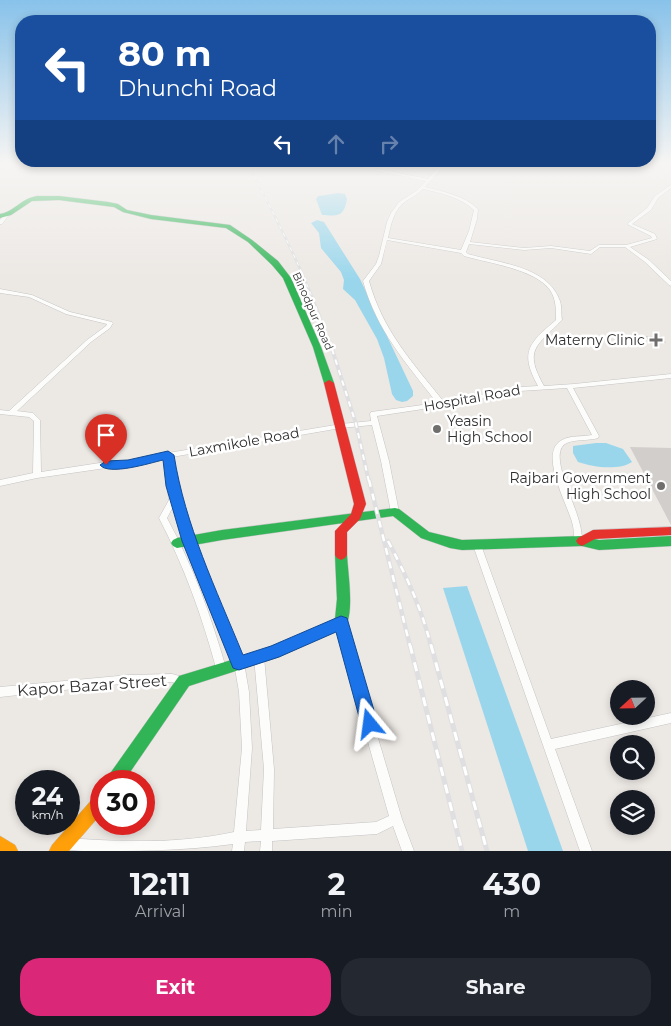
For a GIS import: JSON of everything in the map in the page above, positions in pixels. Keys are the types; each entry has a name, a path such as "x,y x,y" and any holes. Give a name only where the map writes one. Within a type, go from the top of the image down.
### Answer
{"street":[{"name":"Binodpur Road","path":"2,218 26,202"},
{"name":"Binodpur Road","path":"88,202 112,204 125,211 152,218 228,226 250,241 275,263 287,278 317,347 341,426 360,504 360,510 356,516"},
{"path":"400,202 392,215 385,250 375,272 366,281 370,298 398,347 442,404"},
{"path":"463,202 474,208 476,212 470,231 469,243 463,252"},
{"path":"469,243 524,248 551,247 591,253 598,246 626,246 655,239 653,235 629,224 649,209 653,202"},
{"path":"387,239 463,252 470,256 510,265 531,273 551,287 558,304 558,320 536,341 531,355 533,373 542,388"},
{"path":"626,246 647,261 671,284"},
{"path":"0,291 30,296 68,313 110,323 108,328 89,341 11,413"},
{"name":"Hospital Road","path":"375,423 374,413 442,404 520,389 671,376"},
{"path":"569,386 596,436 565,441 558,446 556,451 558,471 576,522 580,541"},
{"path":"0,412 31,415 37,420 37,475"},
{"path":"375,423 395,512 426,537 445,543 477,545 580,541 599,545 671,541"},
{"name":"Laxmikole Road","path":"0,484 37,475 106,465 128,464 168,455 341,426 375,423"},
{"path":"168,455 172,500 163,518 177,543 201,602 221,668"},
{"path":"172,486 189,541 239,663 244,692 246,748 238,851"},
{"path":"177,543 356,516 395,512"},
{"path":"356,516 342,531 340,557 344,604 341,622 346,646 396,819 408,851"},
{"path":"580,541 594,535 671,531"},
{"path":"477,545 586,851"},
{"path":"123,770 184,681 274,652 341,622"},
{"path":"259,657 269,769 266,851"},
{"name":"Kapor Bazar Street","path":"0,692 120,679 172,678 184,681"},
{"path":"549,745 671,718"},
{"path":"61,848 90,815"},
{"path":"61,848 220,842 238,837 377,828 396,819"},
{"path":"0,844 10,851"}],"water":[{"path":"317,202 347,202 344,209 339,214 322,215"},
{"path":"317,220 324,222 360,279 413,391 413,396 407,401 396,400 392,394 384,358 377,339 355,300 343,289 344,280 341,272 321,248 319,233 311,223"},
{"path":"606,443 623,449 632,462 620,467 598,467 578,462 573,453 573,446"},
{"path":"467,586 563,851 528,851 443,588"}],"building":[{"name":"Materny Clinic","path":"645,336 661,336 666,343 651,344"},
{"name":"Rajbari Government High School","path":"630,447 671,448 671,525"}],"railway":[{"path":"267,202 294,255 315,303 332,351"},
{"path":"332,349 356,424 369,482"},
{"path":"369,480 410,646"},
{"path":"388,541 413,592 431,646"},
{"path":"410,645 462,851"},
{"path":"431,645 487,851"}],"traffic: fast":[{"path":"0,216 9,214 25,202"},
{"path":"96,202 116,205 125,211 151,217 228,226 250,241 275,263 287,278 317,347 329,383"},
{"path":"177,543 222,535 395,512 425,535 462,545 582,541 599,545 671,541"},
{"path":"123,770 184,681 274,653 341,622 343,599 341,555"}],"traffic: slow":[{"path":"58,851 90,815"},
{"path":"0,845 9,851"}],"traffic: jam":[{"path":"329,383 360,504 356,516 341,531 341,555"},
{"path":"582,541 593,535 671,531"}],"place":[{"name":"Materny Clinic","path":"656,340"},
{"name":"Yeasin High School","path":"437,429"},
{"name":"Rajbari Government High School","path":"661,486"}],"route":[{"path":"106,465 128,464 168,455 172,486 189,541 239,663 274,652 341,622 346,646 370,724"}]}
